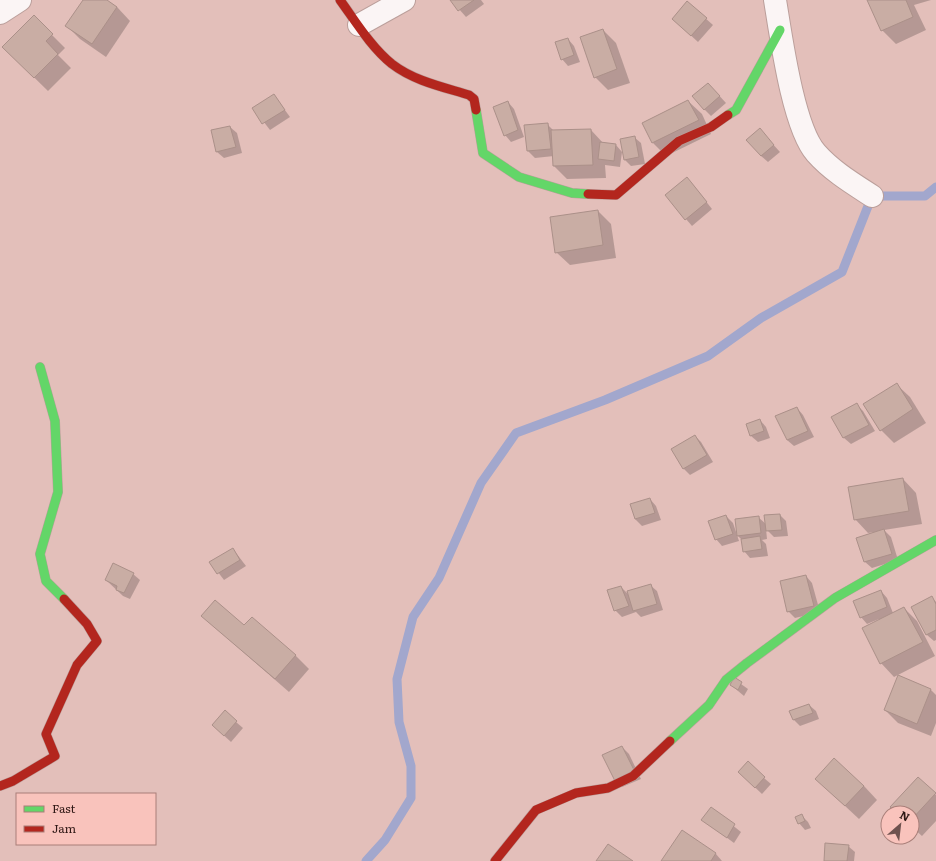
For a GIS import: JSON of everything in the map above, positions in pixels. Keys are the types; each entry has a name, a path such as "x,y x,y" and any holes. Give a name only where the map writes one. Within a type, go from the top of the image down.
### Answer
{"street":[{"path":"0,13 20,0"},
{"path":"340,0 382,55 393,65 404,71 469,95 474,99 483,153 519,177 572,193 616,195 679,141 711,127 736,110 780,30"},
{"path":"359,26 404,0"},
{"path":"775,0 794,99 802,130 815,152 832,170 872,196"},
{"path":"0,786 13,781 55,756 46,734 77,665 97,641 87,624 46,581 40,554 58,492 55,421 40,367"},
{"path":"495,861 536,810 576,793 608,788 633,776 709,705 726,680 747,663 835,598 936,540"}],"building":[{"path":"83,0 107,0 117,7 92,44 65,26"},
{"path":"450,0 474,0 458,11"},
{"path":"867,0 906,0 913,17 881,31"},
{"path":"687,1 707,18 691,36 672,19"},
{"path":"34,15 53,34 46,41 58,54 34,78 2,47"},
{"path":"603,29 617,69 594,78 580,37"},
{"path":"568,38 574,55 561,60 555,42"},
{"path":"708,83 720,96 704,110 692,96"},
{"path":"274,94 285,110 262,124 252,108"},
{"path":"688,100 699,120 652,143 642,123"},
{"path":"508,101 518,130 504,136 493,107"},
{"path":"548,123 551,149 527,151 524,125"},
{"path":"230,126 236,147 216,152 211,130"},
{"path":"760,128 774,145 761,156 746,140"},
{"path":"591,129 593,165 553,166 551,130"},
{"path":"635,136 639,157 624,160 620,139"},
{"path":"600,142 616,144 614,161 598,159"},
{"path":"687,177 707,202 685,220 665,195"},
{"path":"598,210 603,245 555,253 550,217"},
{"path":"897,383 913,409 880,431 863,404"},
{"path":"857,403 869,425 843,438 831,417"},
{"path":"797,407 808,431 787,440 775,416"},
{"path":"760,419 764,431 750,436 746,424"},
{"path":"695,435 707,455 683,469 671,449"},
{"path":"903,478 909,511 854,520 848,487"},
{"path":"650,498 655,513 635,519 630,504"},
{"path":"780,514 782,530 766,531 764,515"},
{"path":"726,515 733,534 715,540 708,521"},
{"path":"759,516 761,533 737,536 735,519"},
{"path":"884,529 892,554 864,562 856,538"},
{"path":"760,536 762,549 743,552 741,539"},
{"path":"233,548 240,560 217,574 209,562"},
{"path":"113,563 134,573 124,593 116,590 117,586 105,580"},
{"path":"806,575 814,606 787,612 780,581"},
{"path":"651,584 657,604 633,611 627,591"},
{"path":"621,586 629,606 614,611 607,590"},
{"path":"881,590 887,607 860,618 853,601"},
{"path":"932,596 936,604 936,630 926,635 911,607"},
{"path":"215,600 244,625 252,617 296,655 275,679 201,616"},
{"path":"904,607 923,642 880,664 862,628"},
{"path":"898,675 931,689 917,724 884,710"},
{"path":"734,677 742,682 738,690 730,685"},
{"path":"809,704 813,713 793,720 789,711"},
{"path":"225,710 237,721 224,736 212,725"},
{"path":"622,746 635,772 615,781 602,755"},
{"path":"834,758 864,786 845,806 815,779"},
{"path":"748,761 765,777 755,788 738,772"},
{"path":"918,777 936,793 920,810 920,805 892,805"},
{"path":"711,807 735,824 727,838 701,820"},
{"path":"802,814 805,821 798,824 795,817"},
{"path":"682,830 716,853 711,861 661,861"},
{"path":"825,843 849,845 847,861 824,861"},
{"path":"608,844 633,861 596,861"}],"waterway":[{"path":"366,861 385,840 411,798 411,766 399,722 397,679 413,617 439,578 481,483 516,433 605,400 708,356 761,318 842,272 872,196 925,196 936,187"}],"traffic: fast":[{"path":"728,115 736,110 780,30"},
{"path":"476,110 483,153 519,177 572,193 588,194"},
{"path":"40,367 55,421 58,492 40,554 46,581 64,599"},
{"path":"670,741 709,705 726,680 747,663 835,598 936,540"}],"traffic: jam":[{"path":"340,0 377,50 392,64 419,79 469,95 474,99 476,110"},
{"path":"588,194 616,195 679,141 711,127 728,115"},
{"path":"0,786 13,781 55,756 46,734 77,665 97,641 87,624 64,599"},
{"path":"495,861 536,810 576,793 608,788 633,776 670,741"}]}
